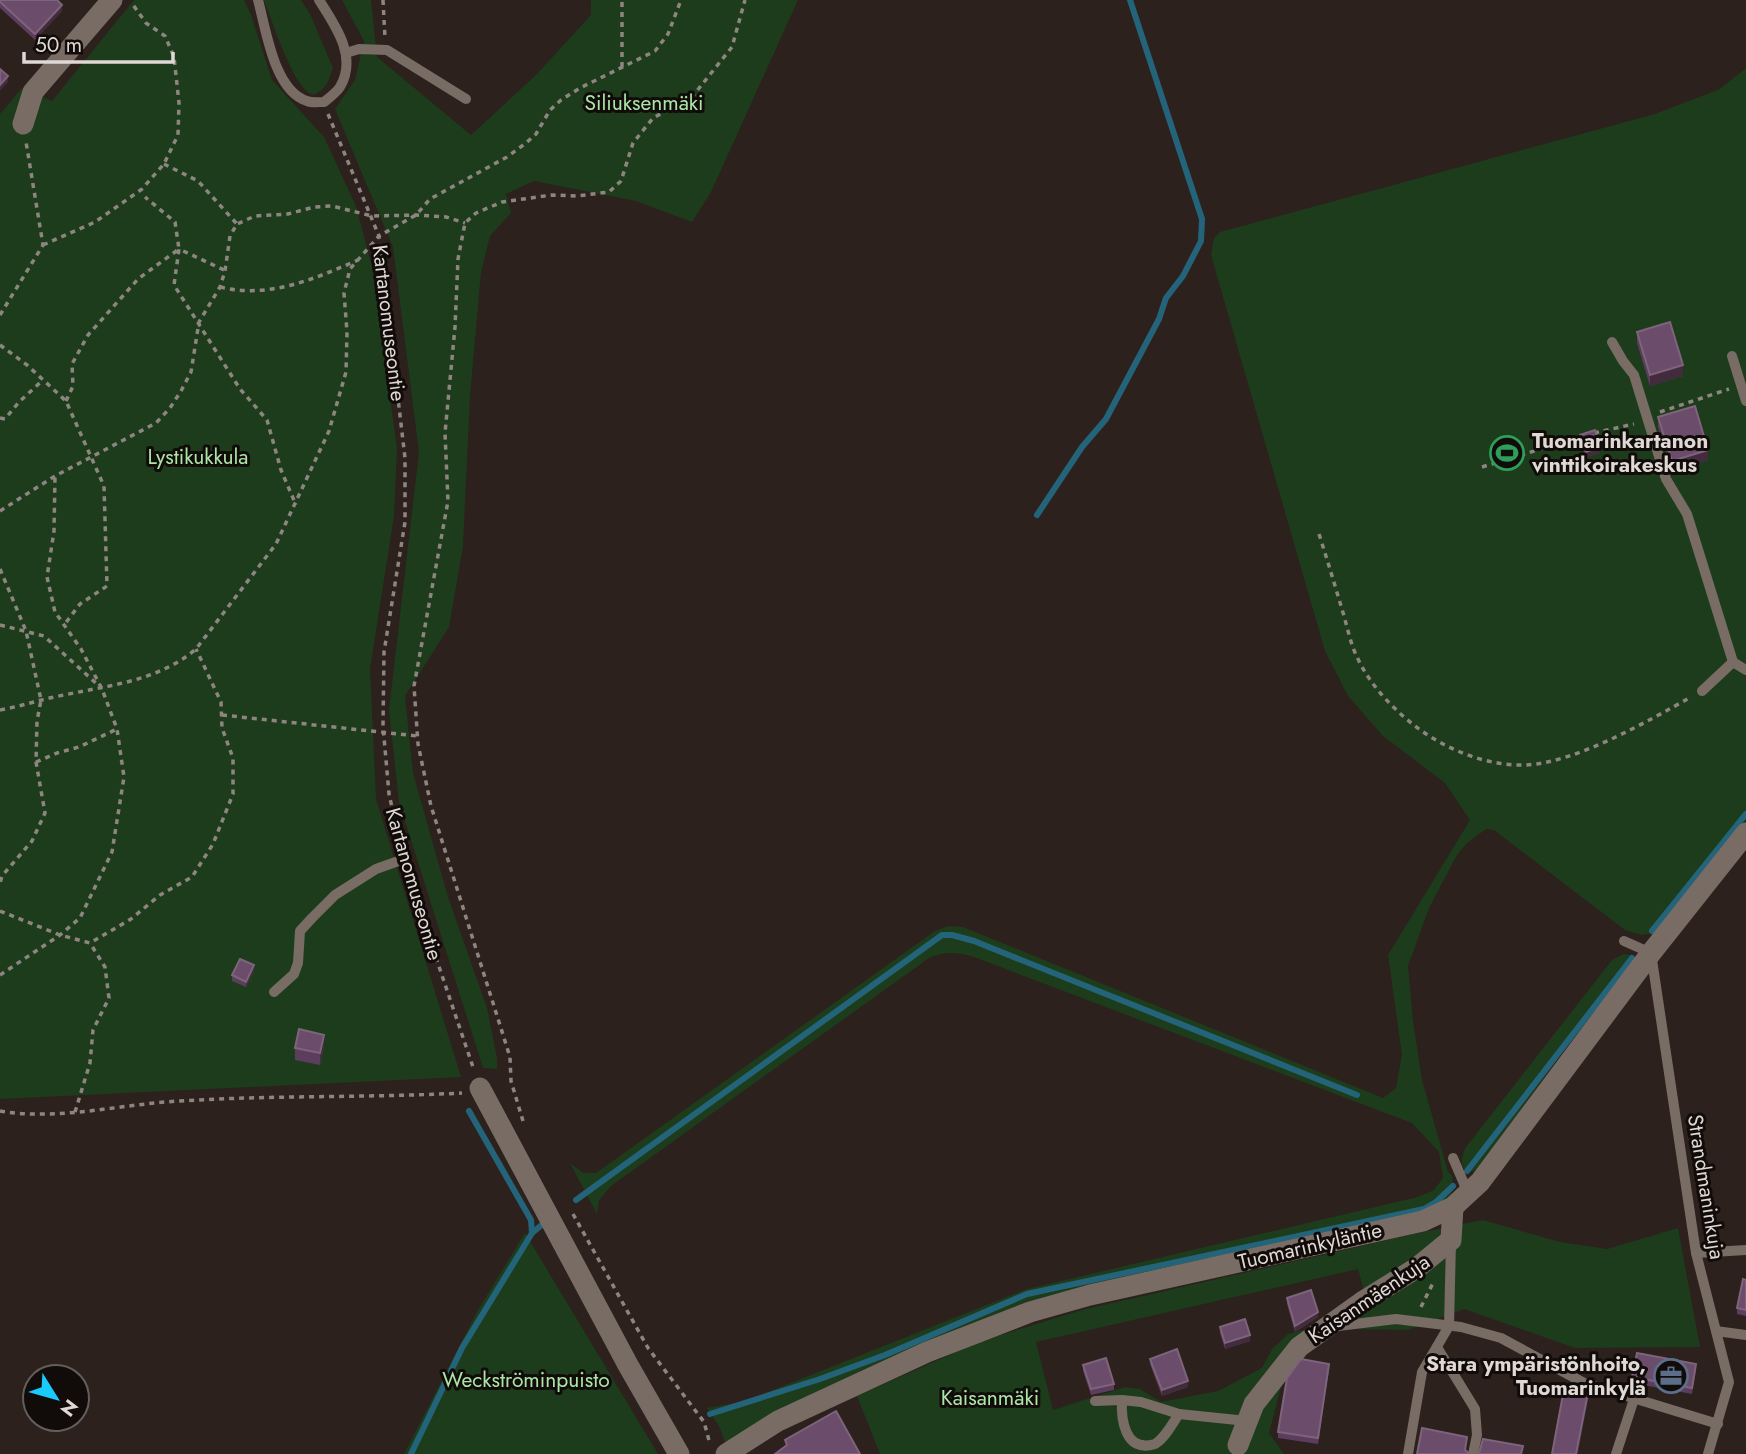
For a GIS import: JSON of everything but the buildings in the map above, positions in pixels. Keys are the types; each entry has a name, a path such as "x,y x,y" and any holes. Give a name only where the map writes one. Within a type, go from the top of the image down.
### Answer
{"street":[{"path":"23,124 33,92 112,0"},
{"name":"Tuomarinkyläntie","path":"726,1454 778,1421 915,1358 1030,1312 1090,1295 1423,1221 1452,1207 1480,1182 1651,953 1746,833"},
{"path":"480,1088 628,1365 679,1454"},
{"name":"Kaisanmäenkuja","path":"1238,1446 1254,1404 1299,1347 1418,1268 1451,1240 1452,1207"}],"lane":[{"path":"258,0 279,74 294,95 308,102 324,102 339,89 345,74 346,53 340,34 319,0"},
{"path":"346,53 359,49 387,50 466,99"},
{"path":"1612,342 1634,375 1666,479 1687,514 1733,662 1746,670"},
{"path":"1732,356 1746,401"},
{"path":"1703,691 1733,662"},
{"path":"274,992 294,974 298,963 300,931 312,918 335,895 376,869 404,859"},
{"path":"1624,941 1651,953"},
{"name":"Strandmaninkuja","path":"1651,953 1696,1254 1729,1382 1708,1454"},
{"path":"1453,1158 1468,1193"},
{"path":"1408,1454 1422,1373 1449,1326 1451,1240"},
{"path":"1696,1254 1746,1250"},
{"path":"1323,1330 1342,1325 1396,1319 1449,1326 1501,1338 1584,1383 1718,1424"},
{"path":"1716,1331 1746,1335"},
{"path":"1437,1347 1475,1409 1477,1435 1473,1454"},
{"path":"1616,1454 1634,1399"},
{"path":"1122,1400 1121,1419 1124,1433 1130,1442 1139,1447 1148,1448 1158,1443 1179,1414"},
{"path":"1094,1401 1141,1402 1179,1414 1247,1421"}],"path":[{"path":"0,315 43,245 95,222 142,189 164,164 178,135 179,103 174,57 165,36 146,23 129,0"},
{"path":"383,0 387,50"},
{"path":"622,0 622,67"},
{"path":"0,710 148,677 183,660 196,649 276,544 329,431 346,372 344,293 351,269 379,236 416,215 430,199 507,157 526,143 536,134 550,110 561,100 654,51 668,34 681,0"},
{"path":"524,1129 512,1081 510,1057 431,806 417,736 414,686 448,501 445,433 458,259 465,223 475,213 502,202 609,191 621,181 634,143 653,118 692,97 732,47 745,0"},
{"name":"Kartanomuseontie","path":"324,102 379,236 405,458 405,522 384,652 383,732 389,793 404,859 480,1088"},
{"path":"23,124 43,245"},
{"path":"164,164 198,181 236,224"},
{"path":"145,197 175,222 179,249 174,285 240,389 267,420 281,470 296,505"},
{"path":"0,511 55,476 156,423 170,408 191,372 192,349 199,321 220,287 230,236 236,224 254,216 288,214 314,206 332,206 372,216 446,217 465,223"},
{"path":"179,249 225,271"},
{"path":"66,401 73,386 72,364 88,335 138,279 179,249"},
{"path":"220,287 233,290 273,290 316,278 360,259"},
{"path":"0,345 66,401 104,486 107,586 80,604 64,625"},
{"path":"0,418 5,419 43,380"},
{"path":"1482,467 1603,430 1635,424 1647,416 1741,386"},
{"path":"0,975 60,935 80,918 112,852 124,777 117,729 102,689 81,649 55,612 47,577 54,531 55,476"},
{"path":"1319,534 1356,655 1366,674 1384,699 1408,721 1428,736 1466,753 1502,764 1526,765 1555,759 1592,746 1703,691"},
{"path":"0,569 26,631 41,700 37,720 36,762 45,813 32,841 2,876 0,883"},
{"path":"0,625 44,636 102,689"},
{"path":"90,943 131,919 160,895 192,877 213,844 233,794 233,758 222,728 221,702 196,649"},
{"path":"222,715 417,736"},
{"path":"36,762 57,752 79,747 117,729"},
{"path":"0,911 60,935 90,943 105,967 109,998 93,1030 90,1063 75,1112"},
{"path":"0,1111 40,1114 154,1102 407,1096 467,1093 480,1088"},
{"path":"570,1210 648,1349 704,1422 713,1454"}],"green space":[{"name":"Lystikukkula","path":"134,0 244,0 272,80 324,137 356,206 372,267 397,449 394,516 370,669 376,799 461,1077 0,1099 0,114 22,88 52,101"},
{"path":"264,0 301,0 310,14 333,68 326,84 317,93 313,95 298,81"},
{"name":"Siliuksenmäki","path":"342,0 371,0 377,57 471,135 537,74 591,15 591,0 798,0 711,192 692,222 636,201 534,181 506,194 511,213 490,236 481,272 470,396 463,546 449,627 405,696 413,773 448,897 487,1008 497,1069 483,1068 399,802 389,710 419,452 393,247 335,109 355,80 364,41"},
{"name":"Tuomarinkartanon vinttikoirakeskus","path":"1746,68 1746,820 1658,929 1642,935 1625,930 1494,830 1486,829 1467,843 1457,855 1429,908 1408,966 1422,1080 1448,1172 1452,1175 1452,1190 1447,1199 1423,1211 1059,1295 726,1444 719,1426 707,1408 746,1401 1027,1289 1418,1197 1434,1190 1443,1178 1439,1152 1412,1123 974,957 951,953 929,958 611,1186 599,1200 597,1214 570,1163 583,1173 596,1173 935,931 949,926 963,927 1383,1098 1396,1088 1402,1055 1388,955 1470,820 1445,783 1383,736 1348,696 1325,651 1211,255 1214,238 1220,232 1655,114 1720,89"},
{"path":"1624,954 1632,955 1633,961 1564,1050 1478,1169 1469,1173 1462,1162 1466,1147 1612,960"},
{"name":"Kaisanmäki","path":"1483,1220 1560,1242 1607,1249 1678,1228 1700,1347 1575,1348 1464,1309 1408,1330 1340,1329 1287,1364 1269,1433 1284,1454 880,1454 857,1396 981,1341 1082,1310","holes":["1358,1269 1364,1291 1323,1325 1288,1334 1272,1349 1262,1368 1218,1391 1161,1402 1140,1389 1125,1387 1053,1410 1036,1342"]},
{"name":"Weckströminpuisto","path":"525,1233 658,1454 404,1454 478,1310"}],"waterway":[{"path":"1037,515 1082,447 1106,419 1159,319 1166,298 1183,276 1201,241 1202,219 1130,0"},
{"path":"1652,931 1746,814"},
{"path":"576,1200 942,935 974,941 1357,1095"},
{"path":"1467,1171 1632,958"},
{"path":"469,1111 531,1220 532,1233"},
{"path":"710,1414 885,1355 1027,1294 1424,1209 1453,1186"},
{"path":"411,1454 462,1348 532,1233 544,1223"}],"place":[{"name":"Tuomarinkartanon vinttikoirakeskus","path":"1507,453"},
{"name":"Stara ympäristönhoito, Tuomarinkylä","path":"1671,1376"}]}
